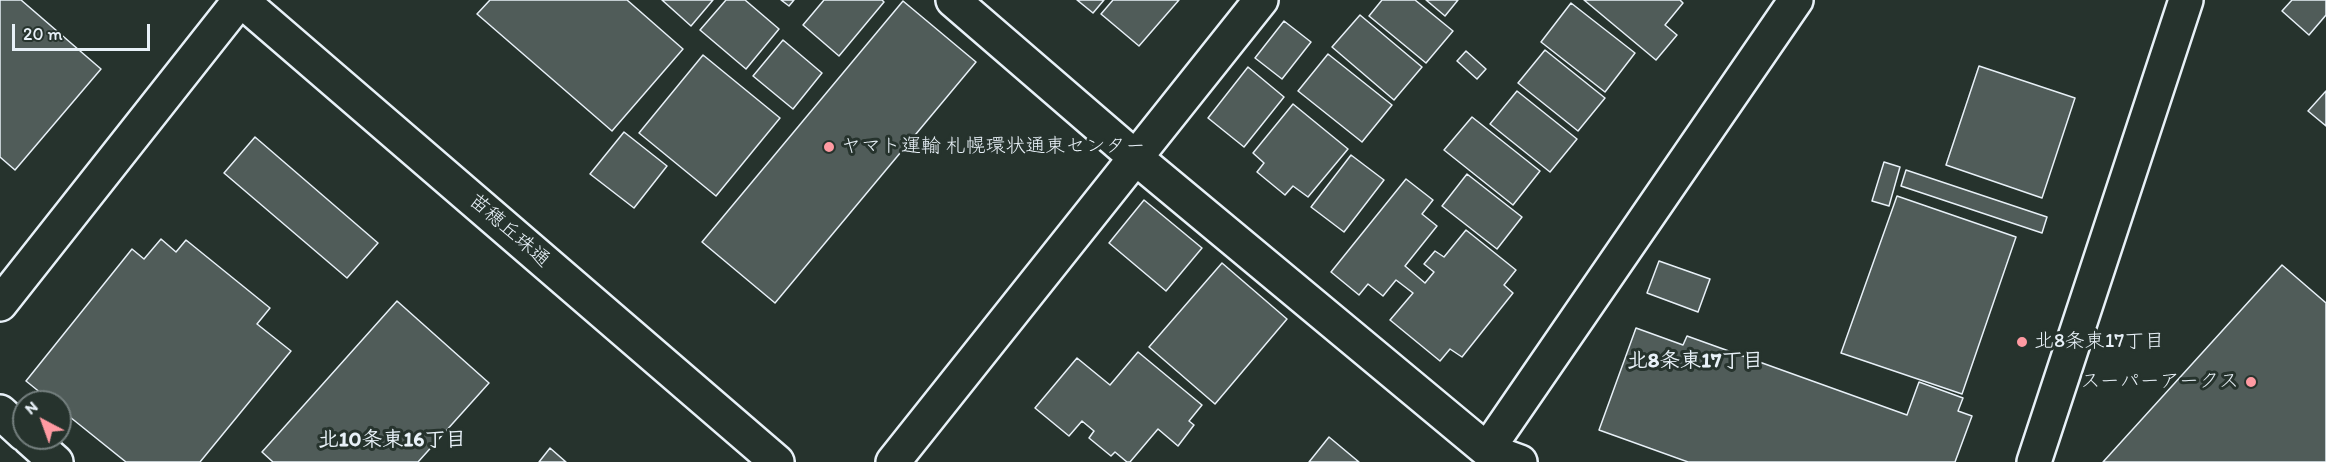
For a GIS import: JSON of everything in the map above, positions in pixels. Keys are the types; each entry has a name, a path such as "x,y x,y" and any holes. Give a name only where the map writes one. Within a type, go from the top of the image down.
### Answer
{"street":[{"path":"0,304 240,0"},
{"name":"苗穂丘珠通","path":"240,0 777,462"},
{"path":"953,0 1136,158 1486,450 1520,462"},
{"path":"893,462 1261,0"},
{"path":"1486,450 1796,0"},
{"path":"2034,462 2186,0"},
{"path":"0,412 12,423"},
{"path":"42,450 56,462"}],"building":[{"path":"0,0 21,0 101,69 15,170 0,157"},
{"path":"490,0 627,0 683,49 612,131 477,14"},
{"path":"662,0 713,0 691,26"},
{"path":"726,0 745,0 779,29 746,69 700,30"},
{"path":"781,0 794,0 789,6"},
{"path":"824,0 882,0 884,2 839,56 803,25"},
{"path":"1077,0 1104,0 1093,13"},
{"path":"1113,0 1179,0 1139,46 1101,14"},
{"path":"1382,0 1415,0 1453,31 1426,63 1369,16"},
{"path":"1426,0 1458,0 1445,16"},
{"path":"1584,0 1680,0 1683,3 1665,25 1677,35 1656,60"},
{"path":"2292,0 2326,0 2326,15 2309,35 2282,11"},
{"path":"903,1 976,62 775,303 702,242"},
{"path":"1571,3 1635,53 1605,92 1541,42"},
{"path":"1360,15 1422,67 1394,100 1332,47"},
{"path":"1284,21 1311,42 1282,79 1255,58"},
{"path":"783,40 822,73 793,109 753,76"},
{"path":"1545,50 1605,98 1578,131 1518,83"},
{"path":"1466,51 1486,69 1477,79 1457,61"},
{"path":"1328,54 1392,105 1362,142 1298,91"},
{"path":"703,55 780,118 716,196 639,133"},
{"path":"1979,66 2075,98 2042,198 1946,165"},
{"path":"1248,67 1284,97 1244,147 1208,118"},
{"path":"1517,91 1577,139 1550,172 1490,124"},
{"path":"2326,91 2326,126 2308,111"},
{"path":"1293,104 1348,149 1308,197 1293,186 1285,195 1257,172 1264,163 1253,153"},
{"path":"1472,117 1540,171 1513,205 1444,150"},
{"path":"624,132 667,166 634,208 590,174"},
{"path":"255,137 378,243 347,278 224,173"},
{"path":"1351,155 1384,180 1344,232 1311,207"},
{"path":"1884,162 1900,167 1889,206 1872,201"},
{"path":"1906,170 2047,217 2042,233 1901,186"},
{"path":"1467,174 1522,217 1497,249 1442,206"},
{"path":"1406,179 1433,200 1422,214 1437,226 1405,266 1425,283 1434,272 1424,264 1435,251 1444,257 1466,230 1516,270 1504,285 1513,293 1462,357 1450,349 1440,361 1390,320 1413,293 1396,280 1383,296 1368,284 1359,295 1331,272"},
{"path":"1897,196 2016,237 1962,394 1841,353"},
{"path":"1144,200 1202,248 1166,291 1109,243"},
{"path":"161,239 176,252 186,240 270,308 257,324 291,351 200,462 126,462 72,419 72,390 37,390 26,381 132,249 144,259"},
{"path":"1659,261 1710,279 1698,312 1647,293"},
{"path":"1222,263 1287,319 1215,404 1149,347"},
{"name":"スーパーアークス","path":"2282,265 2326,303 2326,462 2103,462"},
{"path":"397,301 489,383 418,462 273,462 262,452"},
{"path":"1636,328 1683,345 1687,336 1907,415 1919,382 1963,398 1958,411 1972,416 1955,462 1688,462 1599,430"},
{"path":"1138,352 1202,405 1189,421 1194,425 1178,446 1158,429 1130,462 1127,462 1115,452 1111,456 1089,438 1094,431 1082,421 1069,436 1035,408 1077,358 1110,385"},
{"path":"1329,437 1359,462 1309,462"},
{"path":"550,448 566,462 539,462"}],"place":[{"name":"ヤマト運輸 札幌環状通東センター","path":"829,147"},
{"name":"北8条東17丁目","path":"2022,342"},
{"name":"スーパーアークス","path":"2251,382"}],"district":[{"name":"北8条東17丁目","path":"1695,362"},
{"name":"北10条東16丁目","path":"392,441"}]}
